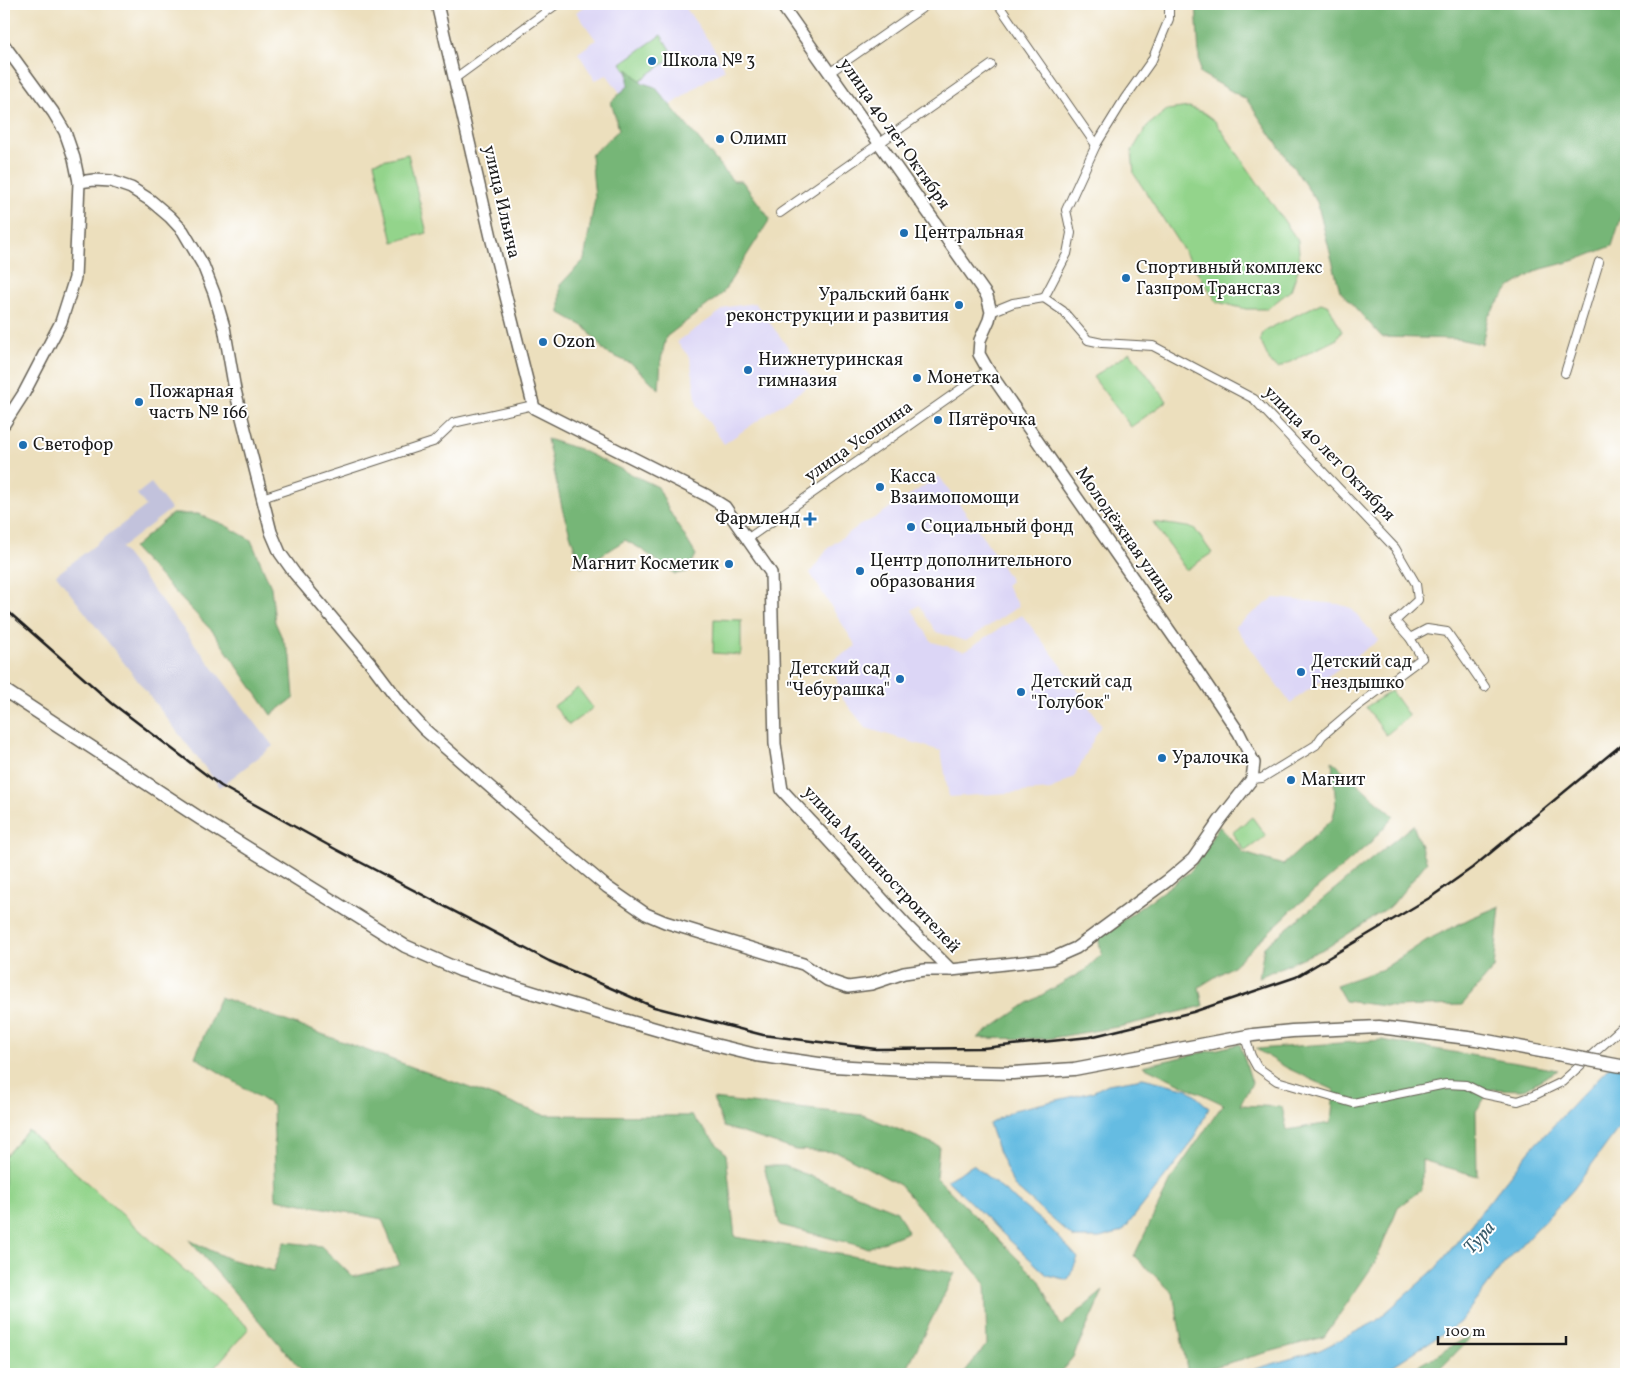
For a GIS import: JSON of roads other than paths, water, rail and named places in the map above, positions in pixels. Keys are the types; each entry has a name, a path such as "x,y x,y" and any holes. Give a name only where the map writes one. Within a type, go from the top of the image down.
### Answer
{"main road":[{"path":"4,690 201,819 405,946 460,970 686,1038 756,1055 833,1066 1013,1073 1074,1069 1245,1037 1292,1031 1379,1027 1476,1039 1626,1067"}],"street":[{"name":"улица Ильича","path":"437,4 534,408"},
{"path":"454,79 557,4"},
{"name":"улица 40 лет Октября","path":"781,4 987,296 992,312"},
{"path":"830,73 928,4"},
{"path":"998,4 1096,145"},
{"path":"992,312 1013,303 1044,298 1067,254 1071,233 1066,210 1096,145 1125,98 1152,60 1169,19 1168,4"},
{"path":"4,44 54,112 74,158 79,182 75,278 60,322 24,393 4,424"},
{"path":"780,213 990,66"},
{"path":"79,182 94,180 111,181 131,188 170,217 183,231 203,265 219,310 224,327 235,390 262,498 271,532 280,553 295,574 372,664 403,706 424,729 552,842 629,904 646,914 665,922 804,964 827,980 848,987 871,984 904,973 924,970 951,970"},
{"path":"1565,373 1599,262"},
{"name":"улица 40 лет Октября","path":"1044,298 1063,311 1088,340 1102,343 1117,342 1153,346 1254,399 1395,548 1416,584 1418,600 1395,621 1410,638"},
{"name":"Молодёжная улица","path":"992,312 980,340 980,354 988,370 1233,725 1254,763 1252,779"},
{"name":"улица Усошина","path":"746,539 988,370"},
{"path":"262,498 432,442 453,423 529,406 534,408"},
{"name":"улица Машиностроителей","path":"534,408 726,507 746,539 772,573 775,744 782,790 906,925 951,970 1051,959 1076,948 1167,881 1193,859 1252,779"},
{"path":"1252,779 1262,778 1316,745 1322,736 1355,708 1422,658 1410,638 1427,629 1447,632 1485,687"},
{"path":"1245,1037 1257,1067 1277,1081 1353,1102 1446,1084 1466,1085 1484,1094 1518,1101 1562,1082 1626,1024"}],"water":[{"name":"Тура","path":"1626,1049 1626,1118 1573,1190 1503,1265 1459,1323 1380,1374 1238,1374 1320,1350 1375,1322 1436,1268 1531,1149"},
{"path":"1143,1078 1188,1089 1209,1108 1191,1144 1122,1232 1100,1238 1074,1238 1014,1186 989,1124 1014,1110 1092,1092 1108,1084"},
{"path":"973,1165 1051,1229 1078,1258 1068,1280 1047,1275 947,1180"}],"railway":[{"path":"4,608 113,704 221,786 337,850 549,961 654,1007 763,1035 876,1049 983,1048 1090,1037 1193,1012 1296,977 1431,897 1472,868 1626,741"}],"place":[{"name":"Школа № 3","path":"652,61"},
{"name":"Олимп","path":"720,139"},
{"name":"Центральная","path":"904,233"},
{"name":"Спортивный комплекс Газпром Трансгаз","path":"1126,278"},
{"name":"Уральский банк реконструкции и развития","path":"959,305"},
{"name":"Ozon","path":"543,342"},
{"name":"Нижнетуринская гимназия","path":"748,370"},
{"name":"Монетка","path":"917,378"},
{"name":"Пожарная часть № 166","path":"139,402"},
{"name":"Пятёрочка","path":"938,420"},
{"name":"Светофор","path":"23,445"},
{"name":"Касса Взаимопомощи","path":"880,487"},
{"name":"Фармленд","path":"810,519"},
{"name":"Социальный фонд","path":"911,527"},
{"name":"Магнит Косметик","path":"729,564"},
{"name":"Центр дополнительного образования","path":"860,571"},
{"name":"Детский сад Гнездышко","path":"1301,672"},
{"name":"Детский сад \"Чебурашка\"","path":"900,679"},
{"name":"Детский сад \"Голубок\"","path":"1021,692"},
{"name":"Уралочка","path":"1162,758"},
{"name":"Магнит","path":"1291,780"}]}
